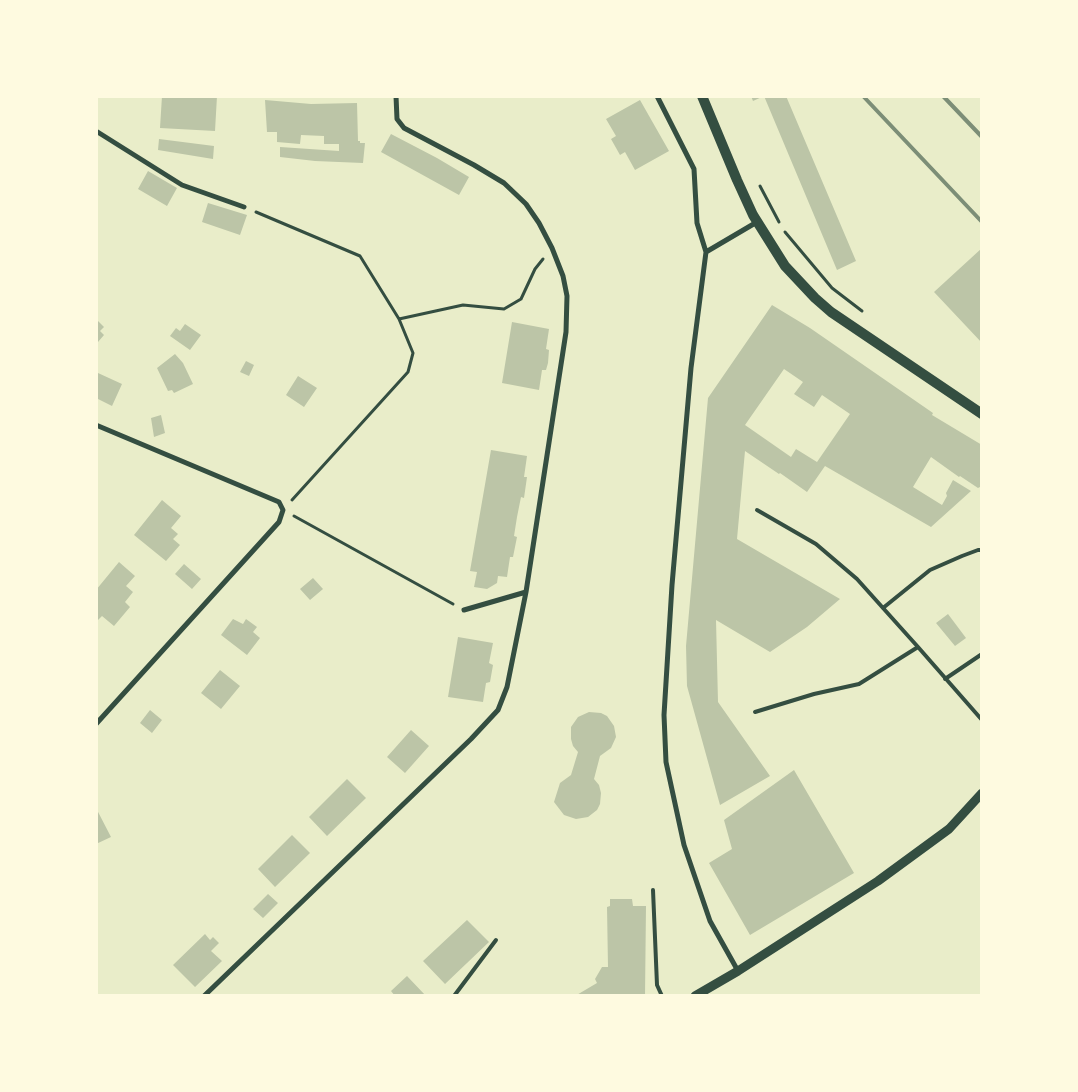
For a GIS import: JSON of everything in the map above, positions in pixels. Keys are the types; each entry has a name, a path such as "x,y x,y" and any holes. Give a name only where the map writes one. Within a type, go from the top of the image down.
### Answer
{"main road":[{"path":"702,96 736,180 757,222 785,266 831,312 982,414"}],"street":[{"path":"204,996 471,739 498,710 507,688 526,592 566,332 567,296 563,276 552,248 539,223 526,204 504,183 404,128 397,119 396,96"},
{"path":"657,96 694,169 697,223 706,252 691,368 672,586 664,715 666,762 684,845 710,922 738,971"},
{"path":"96,131 182,185 244,207"},
{"path":"706,252 757,222"},
{"path":"96,425 279,502 283,510 280,522 96,724"},
{"path":"464,610 526,592"},
{"path":"695,996 738,971 878,881 949,829 982,793"}],"lane":[{"path":"757,510 816,544 857,579 982,720"},
{"path":"883,608 930,570 962,556 982,550"},
{"path":"756,712 814,694 859,684 918,647"},
{"path":"946,679 982,654"},
{"path":"653,890 657,985 662,996"},
{"path":"454,996 496,940"}],"path":[{"path":"756,178 785,232 832,288 867,315"},
{"path":"244,207 360,256 399,319 413,353 408,372 283,510 464,610"},
{"path":"399,319 463,305 504,309 521,299 535,269 552,248"}],"building":[{"path":"162,96 217,96 215,131 160,128"},
{"path":"751,96 764,96 753,101"},
{"path":"764,96 786,96 856,261 837,270"},
{"path":"265,100 311,104 357,103 358,141 365,143 363,163 280,157 280,147 339,151 339,144 324,144 324,136 301,135 300,144 277,142 277,132 267,132"},
{"path":"640,100 669,151 635,170 625,152 620,155 611,139 616,136 606,119"},
{"path":"391,134 469,177 459,195 381,152"},
{"path":"159,139 214,146 213,159 158,150"},
{"path":"148,171 177,188 167,206 138,189"},
{"path":"208,203 247,215 240,235 202,222"},
{"path":"982,248 982,343 934,292"},
{"path":"772,305 810,328 933,413 932,415 982,445 982,486 978,488 931,457 913,487 942,505 953,480 971,491 931,527 825,466 807,492 745,451 737,539 840,599 807,627 770,652 716,620 718,702 770,776 720,805 687,686 686,646 708,398","holes":["784,369 803,382 794,394 814,407 822,395 850,414 817,462 796,449 791,457 745,425"]},
{"path":"96,319 104,327 100,331 104,335 98,342 96,341"},
{"path":"512,322 549,329 546,349 549,350 548,363 546,370 542,370 539,390 502,383"},
{"path":"185,324 201,335 190,350 170,336 176,328 180,331"},
{"path":"175,354 183,363 193,384 174,393 172,390 168,391 157,368"},
{"path":"246,361 254,365 249,376 240,372"},
{"path":"98,373 122,384 112,406 96,398"},
{"path":"298,376 317,388 304,407 286,395"},
{"path":"161,415 165,433 154,437 151,418"},
{"path":"491,450 527,456 524,477 527,477 524,498 521,497 517,517 514,536 517,537 513,557 510,557 507,577 498,576 497,583 487,589 474,587 477,572 470,571"},
{"path":"162,500 181,516 171,528 178,534 173,539 180,545 166,561 134,535"},
{"path":"119,562 135,576 126,586 133,592 125,602 130,607 114,626 102,616 98,620 96,619 96,590"},
{"path":"184,564 201,579 192,589 175,574"},
{"path":"313,578 323,589 310,600 300,589"},
{"path":"948,614 966,638 955,646 936,623"},
{"path":"233,619 243,624 246,619 257,627 253,632 260,638 247,655 221,635"},
{"path":"458,637 493,643 489,663 493,665 490,682 486,683 483,702 448,697"},
{"path":"220,670 240,686 221,709 201,693"},
{"path":"150,710 162,720 152,733 140,723"},
{"path":"589,712 601,713 607,716 614,726 616,737 611,748 600,756 594,779 599,785 601,793 600,804 597,810 588,817 576,819 564,815 554,802 560,783 571,775 578,752 573,746 571,739 571,727 578,717"},
{"path":"411,730 429,746 405,773 387,757"},
{"path":"794,770 854,873 750,935 709,863 732,849 724,820"},
{"path":"347,779 366,798 327,836 309,817"},
{"path":"96,808 111,837 96,844"},
{"path":"292,835 310,853 275,887 258,869"},
{"path":"268,894 278,903 263,918 253,909"},
{"path":"610,899 632,899 633,906 646,906 645,996 575,996 597,983 595,979 602,967 608,967 607,907 610,906"},
{"path":"467,920 489,942 445,984 423,961"},
{"path":"205,934 210,940 213,937 219,943 211,951 222,961 195,987 173,965"},
{"path":"407,976 426,996 395,996 391,991"}],"railway":[{"path":"863,96 982,222"},
{"path":"943,96 982,137"}]}
